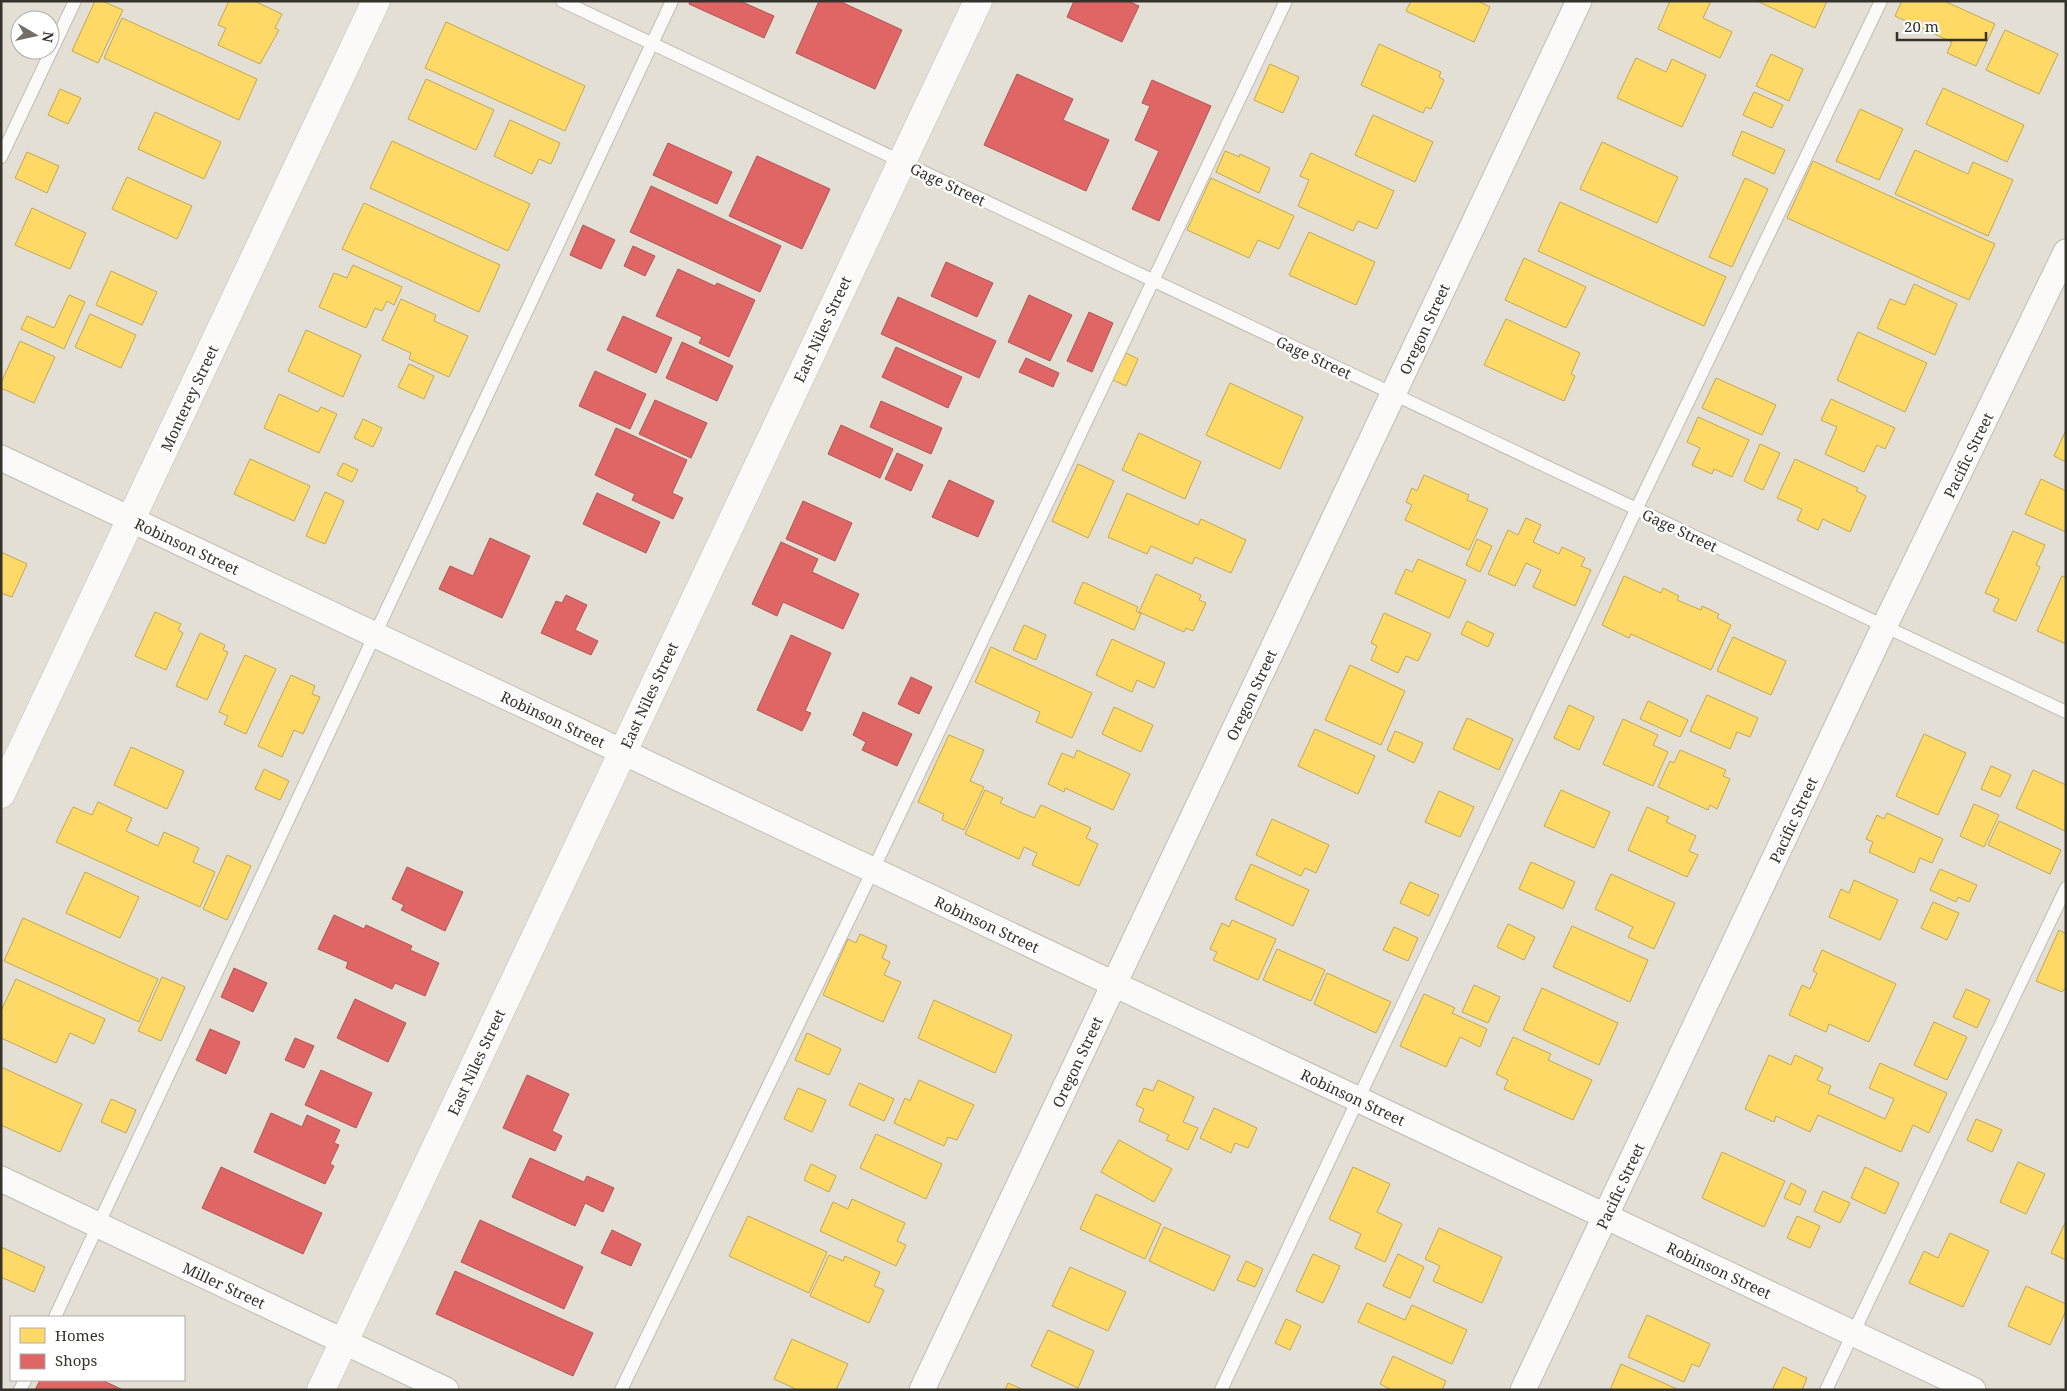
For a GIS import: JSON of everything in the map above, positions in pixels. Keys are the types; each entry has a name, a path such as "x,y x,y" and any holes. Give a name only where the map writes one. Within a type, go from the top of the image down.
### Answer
{"main road":[{"name":"Monterey Street","path":"1,794 376,1"},
{"name":"East Niles Street","path":"321,1390 978,1"}],"street":[{"name":"Oregon Street","path":"922,1390 1579,1"},
{"name":"Pacific Street","path":"1523,1390 1884,627 2066,252"},
{"name":"Robinson Street","path":"1,458 1973,1390"},
{"name":"Miller Street","path":"1,1179 446,1390"}],"lane":[{"path":"1,157 75,1"},
{"name":"Gage Street","path":"562,1 2066,712"},
{"path":"55,1316 672,1"},
{"path":"621,1390 872,870 1286,1"},
{"path":"1220,1390 1636,510 1881,1"},
{"path":"1826,1390 2066,888"}],"building: Homes":[{"path":"95,1 102,1 123,10 98,63 72,51"},
{"path":"229,1 254,1 282,14 275,28 279,30 260,64 218,45 226,28 218,25"},
{"path":"1411,1 1478,1 1490,7 1474,42 1406,11"},
{"path":"1670,1 1711,1 1703,18 1732,32 1720,58 1658,29"},
{"path":"1757,1 1827,1 1815,28"},
{"path":"1902,1 1944,1 1995,24 1976,66 1947,53 1952,42 1895,16"},
{"path":"122,18 257,79 239,120 104,58"},
{"path":"446,22 585,86 565,131 425,68"},
{"path":"2005,30 2058,54 2039,94 1986,70"},
{"path":"1379,44 1441,72 1439,77 1444,80 1431,109 1426,107 1423,113 1361,85"},
{"path":"1771,54 1803,69 1789,101 1756,86"},
{"path":"1636,58 1666,72 1672,59 1706,75 1682,127 1617,98"},
{"path":"1270,64 1299,77 1283,113 1254,100"},
{"path":"426,79 494,110 476,150 408,119"},
{"path":"1943,88 2024,125 2007,162 1926,124"},
{"path":"60,89 81,98 68,124 48,115"},
{"path":"1754,92 1783,105 1772,128 1743,115"},
{"path":"1860,109 1903,129 1879,180 1836,161"},
{"path":"155,112 221,142 204,179 138,149"},
{"path":"1373,115 1433,142 1415,182 1355,155"},
{"path":"510,120 560,143 551,164 539,159 532,174 494,156"},
{"path":"1742,131 1785,150 1774,174 1732,155"},
{"path":"392,141 530,204 508,251 370,188"},
{"path":"1602,142 1678,177 1657,223 1580,189"},
{"path":"1915,150 1968,174 1973,162 2013,180 1988,236 1895,194"},
{"path":"1225,151 1239,157 1240,154 1270,168 1259,193 1216,172"},
{"path":"27,152 59,166 47,193 15,178"},
{"path":"1311,153 1394,191 1377,229 1358,221 1353,231 1298,206 1309,180 1300,176"},
{"path":"1813,161 1995,244 1969,300 1787,218"},
{"path":"127,177 192,206 177,239 112,209"},
{"path":"1211,178 1294,216 1279,249 1258,240 1249,258 1187,230"},
{"path":"1745,178 1768,189 1732,267 1709,257"},
{"path":"1560,202 1726,277 1704,326 1538,251"},
{"path":"364,203 500,265 479,312 342,249"},
{"path":"32,208 86,233 70,269 15,245"},
{"path":"1309,232 1375,262 1356,305 1289,275"},
{"path":"1524,258 1586,287 1566,328 1505,300"},
{"path":"353,265 402,287 394,305 387,301 382,311 375,308 366,328 319,307 334,273 347,278"},
{"path":"111,271 157,292 142,325 96,305"},
{"path":"1914,284 1957,304 1935,355 1877,328 1890,299 1905,305"},
{"path":"69,295 85,302 64,349 21,329 27,316 54,328"},
{"path":"401,299 436,315 434,321 468,336 449,377 409,359 411,353 382,340"},
{"path":"90,314 136,335 121,368 75,347"},
{"path":"1506,319 1580,353 1571,374 1575,376 1564,401 1484,365"},
{"path":"306,330 361,355 343,397 288,371"},
{"path":"1858,332 1927,363 1905,412 1837,380"},
{"path":"20,341 55,357 34,403 1,388 1,383"},
{"path":"1126,353 1138,359 1126,386 1113,380"},
{"path":"409,364 434,376 424,399 398,387"},
{"path":"1716,378 1776,405 1762,435 1702,408"},
{"path":"1230,383 1303,417 1280,469 1206,435"},
{"path":"279,394 318,412 321,407 337,414 319,453 264,428"},
{"path":"1831,399 1895,428 1885,449 1877,445 1864,472 1825,454 1837,427 1821,420"},
{"path":"1698,417 1749,440 1732,477 1714,469 1712,474 1692,465 1700,448 1687,442"},
{"path":"363,419 382,428 373,447 354,438"},
{"path":"2066,430 2066,462 2054,456"},
{"path":"1139,433 1201,462 1185,499 1122,470"},
{"path":"1760,444 1780,453 1763,490 1744,481"},
{"path":"250,459 310,486 294,521 234,494"},
{"path":"1795,459 1858,488 1856,491 1866,496 1850,532 1823,519 1818,530 1797,520 1802,509 1777,498"},
{"path":"343,463 358,470 352,482 337,475"},
{"path":"1078,464 1114,481 1088,538 1052,521"},
{"path":"1424,475 1469,495 1467,500 1488,509 1469,550 1405,520 1412,505 1406,502 1412,488 1417,491"},
{"path":"2041,479 2066,491 2066,532 2025,514"},
{"path":"325,492 344,501 325,544 306,536"},
{"path":"1127,493 1198,525 1201,519 1246,540 1231,573 1195,557 1192,564 1151,546 1147,554 1108,537"},
{"path":"1526,518 1541,525 1533,542 1559,554 1562,547 1585,558 1581,566 1591,570 1575,606 1533,587 1541,570 1526,563 1515,586 1488,574 1508,530 1518,535"},
{"path":"2013,531 2045,545 2036,565 2040,567 2016,621 1993,611 1999,599 1985,593"},
{"path":"1477,539 1492,546 1480,572 1466,565"},
{"path":"1,552 27,564 12,597 1,593"},
{"path":"1418,559 1466,580 1449,618 1395,593 1406,569 1412,572"},
{"path":"1156,574 1201,595 1199,600 1206,603 1193,631 1186,628 1184,632 1139,612"},
{"path":"1624,576 1661,593 1663,588 1679,596 1677,600 1701,610 1702,606 1719,614 1717,618 1731,625 1711,670 1631,634 1629,638 1602,625"},
{"path":"2062,576 2066,577 2066,644 2037,631"},
{"path":"1083,582 1138,607 1136,611 1141,614 1134,630 1074,603"},
{"path":"155,612 181,624 178,630 183,633 166,670 135,656"},
{"path":"1384,613 1431,634 1418,661 1406,656 1398,673 1371,660 1377,646 1371,643"},
{"path":"1467,621 1494,634 1488,647 1461,634"},
{"path":"1024,625 1046,635 1036,660 1013,650"},
{"path":"200,633 225,645 223,650 228,652 207,700 176,686"},
{"path":"1733,637 1786,661 1771,695 1717,671"},
{"path":"1112,639 1165,663 1154,688 1137,680 1132,692 1096,675"},
{"path":"991,647 1092,693 1072,738 1036,722 1040,712 975,682"},
{"path":"245,655 276,669 246,734 224,724 228,716 219,712"},
{"path":"1350,665 1405,691 1381,745 1325,720"},
{"path":"291,675 315,686 312,694 320,697 303,734 294,730 282,757 258,746"},
{"path":"1707,695 1758,718 1750,737 1737,732 1730,749 1690,731"},
{"path":"1648,701 1688,720 1680,737 1640,719"},
{"path":"1569,705 1594,717 1579,750 1554,738"},
{"path":"1114,707 1153,725 1141,752 1102,734"},
{"path":"1467,718 1513,739 1499,770 1453,749"},
{"path":"1623,719 1658,735 1653,745 1668,752 1653,786 1603,764"},
{"path":"1315,729 1375,756 1358,794 1298,766"},
{"path":"1395,731 1423,743 1414,763 1387,750"},
{"path":"1924,734 1966,753 1938,815 1896,796"},
{"path":"949,735 984,750 970,781 984,787 964,830 942,820 944,814 918,802"},
{"path":"131,747 184,771 167,809 114,785"},
{"path":"1077,750 1130,774 1113,810 1065,788 1064,792 1048,784 1062,753 1074,758"},
{"path":"1680,750 1726,770 1723,776 1730,779 1717,809 1710,805 1708,810 1658,787 1670,761 1674,763"},
{"path":"1991,766 2011,775 2000,797 1981,789"},
{"path":"264,769 289,781 280,800 255,789"},
{"path":"2033,770 2066,785 2065,831 2016,808"},
{"path":"985,790 1003,798 1000,803 1034,818 1041,805 1091,828 1086,838 1098,844 1079,886 1032,865 1037,853 1024,847 1019,859 965,834"},
{"path":"1561,790 1610,812 1594,848 1544,826"},
{"path":"1439,791 1474,807 1460,837 1425,822"},
{"path":"98,802 132,818 126,831 158,846 164,832 199,848 193,862 215,872 200,907 56,842 73,807 92,815"},
{"path":"1974,804 1999,815 1984,847 1960,836"},
{"path":"1647,807 1669,817 1666,822 1696,836 1689,851 1698,855 1687,877 1628,850"},
{"path":"1887,813 1943,839 1932,863 1920,858 1914,873 1869,852 1873,842 1866,839 1877,815 1884,819"},
{"path":"1272,819 1329,845 1316,873 1305,868 1301,876 1256,855"},
{"path":"1999,821 2061,850 2050,874 1988,845"},
{"path":"227,855 251,866 227,920 203,909"},
{"path":"1531,862 1575,882 1563,909 1519,889"},
{"path":"1251,864 1309,890 1293,926 1235,899"},
{"path":"1940,869 1977,885 1969,902 1958,897 1956,902 1930,890"},
{"path":"85,872 139,897 120,938 66,913"},
{"path":"1611,874 1675,903 1654,949 1628,937 1633,927 1595,909"},
{"path":"1854,880 1898,900 1880,940 1829,917 1841,889 1849,893"},
{"path":"1410,882 1439,895 1429,916 1400,903"},
{"path":"1933,902 1959,913 1947,940 1921,928"},
{"path":"23,918 158,979 139,1022 4,961"},
{"path":"1232,920 1276,939 1258,980 1213,960 1217,952 1210,949 1222,923 1229,927"},
{"path":"1508,924 1535,937 1524,960 1497,947"},
{"path":"1572,926 1648,960 1630,1002 1553,967"},
{"path":"1394,927 1418,938 1408,961 1383,950"},
{"path":"2059,930 2066,934 2066,987 2062,992 2036,981"},
{"path":"860,934 887,946 882,958 890,962 884,975 901,982 883,1022 823,995 848,939 856,943"},
{"path":"1277,949 1325,970 1311,1001 1263,980"},
{"path":"1822,950 1896,984 1869,1042 1829,1024 1826,1032 1789,1015 1802,985 1810,989 1817,973 1813,971"},
{"path":"1327,973 1391,1002 1376,1033 1314,1004"},
{"path":"162,977 185,987 161,1041 138,1031"},
{"path":"16,979 105,1019 94,1044 70,1033 56,1063 1,1038 1,1011"},
{"path":"1474,985 1500,997 1488,1023 1462,1012"},
{"path":"1542,988 1618,1023 1599,1065 1523,1030"},
{"path":"1966,989 1990,1000 1977,1028 1953,1017"},
{"path":"1424,994 1455,1008 1452,1013 1487,1029 1480,1047 1460,1037 1446,1067 1400,1046"},
{"path":"934,1000 1012,1035 995,1073 918,1038"},
{"path":"1934,1022 1967,1037 1947,1080 1914,1065"},
{"path":"807,1033 841,1049 829,1075 795,1060"},
{"path":"1513,1037 1551,1054 1548,1060 1592,1080 1573,1120 1504,1089 1508,1080 1496,1074"},
{"path":"1769,1055 1791,1065 1795,1055 1823,1068 1817,1080 1831,1086 1828,1093 1885,1119 1894,1099 1869,1088 1880,1063 1947,1093 1929,1133 1913,1125 1901,1152 1818,1115 1810,1132 1776,1116 1774,1122 1745,1109"},
{"path":"1,1067 82,1104 60,1152 1,1125"},
{"path":"919,1080 974,1105 957,1140 948,1137 944,1146 894,1123 905,1098 910,1101"},
{"path":"1158,1080 1194,1097 1183,1122 1198,1128 1188,1150 1166,1140 1169,1135 1139,1121 1144,1109 1136,1105 1144,1088 1153,1091"},
{"path":"859,1083 894,1099 884,1121 849,1105"},
{"path":"798,1088 826,1100 812,1132 784,1119"},
{"path":"111,1099 136,1110 126,1133 101,1122"},
{"path":"1214,1108 1257,1128 1248,1148 1235,1143 1231,1153 1200,1138"},
{"path":"1976,1119 2002,1130 1992,1152 1967,1140"},
{"path":"876,1134 942,1164 926,1199 860,1168"},
{"path":"1119,1140 1172,1169 1154,1202 1101,1172"},
{"path":"1722,1152 1785,1181 1764,1227 1702,1198"},
{"path":"2018,1162 2045,1174 2026,1214 2000,1202"},
{"path":"811,1164 836,1176 829,1192 804,1180"},
{"path":"1353,1167 1390,1184 1377,1212 1402,1224 1385,1262 1355,1248 1361,1234 1329,1219"},
{"path":"1865,1167 1899,1183 1885,1214 1851,1198"},
{"path":"1791,1183 1806,1191 1800,1205 1784,1198"},
{"path":"1823,1191 1850,1203 1840,1223 1814,1211"},
{"path":"1096,1194 1161,1224 1145,1259 1080,1229"},
{"path":"852,1199 905,1223 897,1241 906,1245 896,1266 820,1231 833,1202 848,1209"},
{"path":"748,1216 827,1252 809,1293 729,1256"},
{"path":"1797,1216 1820,1226 1810,1248 1787,1238"},
{"path":"2066,1221 2066,1260 2051,1253"},
{"path":"1164,1227 1230,1256 1214,1291 1149,1261"},
{"path":"1439,1228 1502,1257 1482,1303 1433,1281 1440,1266 1425,1259"},
{"path":"1950,1233 1989,1251 1963,1307 1909,1283 1924,1251 1938,1258"},
{"path":"1,1247 45,1267 34,1292 1,1277"},
{"path":"1313,1254 1340,1266 1323,1303 1296,1291"},
{"path":"1398,1254 1424,1267 1410,1298 1383,1286"},
{"path":"829,1255 843,1261 845,1256 880,1272 874,1286 884,1290 869,1323 810,1296"},
{"path":"1246,1261 1263,1269 1255,1287 1237,1280"},
{"path":"1070,1267 1126,1292 1108,1331 1052,1306"},
{"path":"2026,1286 2066,1304 2066,1311 2050,1345 2008,1326"},
{"path":"1367,1303 1405,1320 1412,1305 1467,1330 1452,1364 1358,1322"},
{"path":"1647,1315 1710,1344 1699,1367 1692,1364 1684,1382 1628,1357"},
{"path":"1286,1319 1301,1326 1290,1350 1275,1343"},
{"path":"1048,1330 1094,1351 1078,1388 1031,1366"},
{"path":"792,1339 848,1364 836,1390 798,1390 774,1379"},
{"path":"1393,1356 1446,1381 1442,1390 1392,1390 1380,1384"},
{"path":"1621,1364 1677,1389 1677,1390 1610,1390"},
{"path":"1783,1367 1807,1378 1802,1390 1772,1390"},
{"path":"1008,1383 1024,1390 1005,1390"}],"building: Shops":[{"path":"690,1 740,1 774,16 764,38 689,4"},
{"path":"819,1 839,1 902,30 875,89 796,53"},
{"path":"1074,1 1128,1 1139,6 1122,42 1067,17"},
{"path":"1017,74 1073,99 1063,120 1109,140 1086,191 984,145"},
{"path":"1152,80 1211,106 1159,221 1132,209 1159,151 1135,140 1150,106 1142,103"},
{"path":"668,143 732,172 717,204 653,175"},
{"path":"757,156 830,189 802,249 729,216"},
{"path":"651,186 781,246 760,292 630,232"},
{"path":"583,225 615,240 601,269 570,255"},
{"path":"633,246 655,256 645,276 624,266"},
{"path":"946,262 993,283 977,317 931,296"},
{"path":"678,269 715,286 717,283 755,300 729,357 699,343 702,337 656,316"},
{"path":"1029,295 1072,315 1050,361 1008,342"},
{"path":"898,297 996,341 979,378 881,334"},
{"path":"1089,312 1113,323 1092,372 1067,361"},
{"path":"623,316 672,338 656,373 607,350"},
{"path":"682,342 733,366 717,401 666,378"},
{"path":"896,347 962,377 948,408 882,377"},
{"path":"1026,358 1059,373 1053,387 1019,372"},
{"path":"595,371 646,394 630,429 579,406"},
{"path":"655,400 707,423 691,458 639,434"},
{"path":"881,401 942,428 931,454 870,427"},
{"path":"841,425 893,449 880,478 828,454"},
{"path":"616,428 687,460 672,493 683,498 673,519 632,500 635,494 595,475"},
{"path":"897,453 923,465 911,491 885,479"},
{"path":"949,480 994,501 978,537 932,517"},
{"path":"597,493 660,522 646,553 583,524"},
{"path":"803,501 852,523 835,561 786,539"},
{"path":"490,538 530,556 502,618 439,589 450,566 473,576"},
{"path":"781,542 818,559 812,572 859,594 843,629 783,602 777,616 752,604"},
{"path":"566,595 587,605 575,630 598,641 591,655 541,633 556,601 562,603"},
{"path":"791,635 831,653 805,711 811,713 802,731 757,710"},
{"path":"911,677 932,687 919,714 898,704"},
{"path":"863,712 912,734 897,766 862,750 866,742 853,735"},
{"path":"407,867 463,892 445,931 401,910 404,905 392,899"},
{"path":"334,915 364,929 366,925 412,946 410,950 439,963 425,996 395,983 392,989 346,968 348,962 318,949"},
{"path":"234,968 267,983 253,1012 221,997"},
{"path":"355,999 406,1023 388,1062 337,1038"},
{"path":"210,1029 240,1042 226,1074 196,1060"},
{"path":"295,1038 314,1046 304,1068 285,1060"},
{"path":"321,1070 372,1093 356,1128 305,1105"},
{"path":"527,1075 569,1094 552,1131 562,1136 555,1151 503,1128"},
{"path":"271,1113 302,1127 307,1115 340,1130 334,1143 339,1145 330,1164 334,1166 325,1184 254,1152"},
{"path":"530,1158 584,1182 587,1176 614,1188 603,1212 585,1203 575,1226 512,1197"},
{"path":"221,1167 322,1213 303,1254 202,1208"},
{"path":"480,1220 583,1267 564,1309 461,1262"},
{"path":"612,1230 641,1244 631,1266 601,1253"},
{"path":"455,1271 593,1333 573,1376 436,1314"},
{"path":"40,1381 104,1381 123,1390 35,1390"}]}
